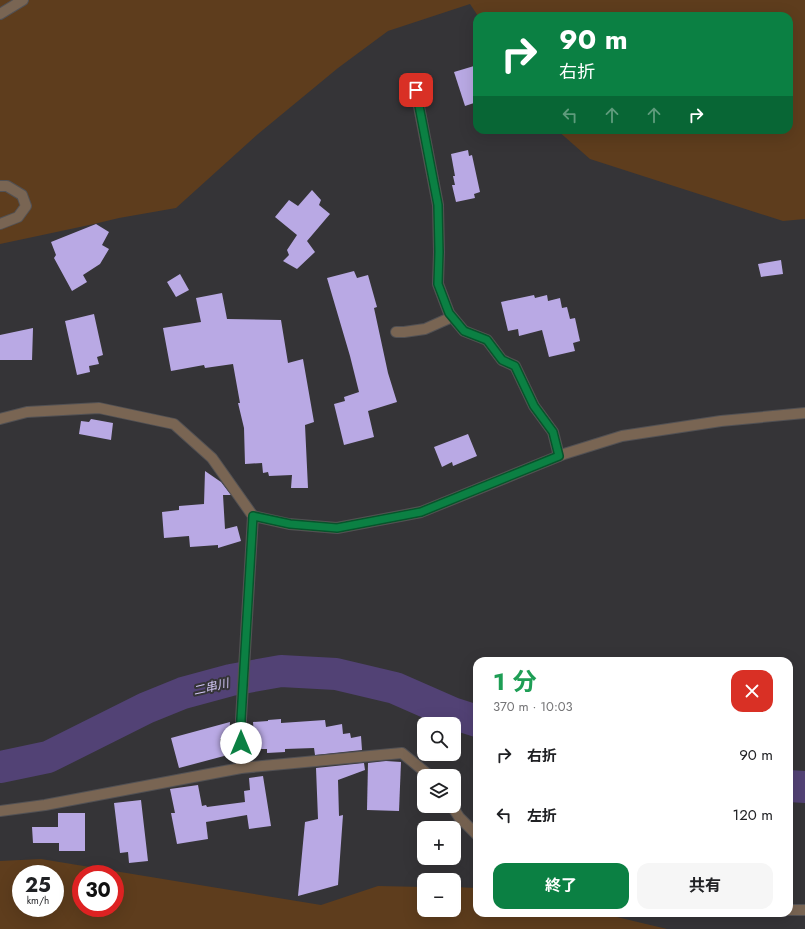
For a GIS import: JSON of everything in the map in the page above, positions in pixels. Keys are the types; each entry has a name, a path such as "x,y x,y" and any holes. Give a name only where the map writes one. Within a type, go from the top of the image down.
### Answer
{"street":[{"path":"0,14 23,0"},
{"path":"416,90 438,205 438,284 449,313 464,331 487,340 502,360 515,366 534,406 553,432 559,456"},
{"path":"0,186 7,186 22,195 26,206 18,216 0,224"},
{"path":"396,332 425,329 452,317"},
{"path":"0,419 27,412 99,408 174,424 212,458 253,516 241,719 241,768"},
{"path":"253,516 290,524 337,528 421,512 559,456 622,436 721,421 805,413"},
{"path":"0,811 45,805 241,768 402,753 421,769"},
{"path":"456,813 473,831"},
{"path":"793,910 805,910"}],"shaded area":[{"path":"0,0 805,0 805,219 783,221 590,159 562,134 793,134 793,12 475,12 470,4 388,31 338,68 258,134 176,208 119,218 0,244"},
{"path":"41,859 78,865 72,865 72,917 124,917 124,873 321,905 378,886 417,887 417,917 461,917 461,887 473,888 473,917 617,917 667,929 0,929 0,861"}],"building":[{"path":"473,66 473,103 465,106 454,72"},
{"path":"468,150 469,156 472,155 480,192 474,194 475,198 456,202 452,185 455,185 453,176 455,176 451,154"},
{"path":"312,190 321,200 319,205 330,214 307,241 315,252 297,269 283,261 289,255 287,250 297,235 275,217 289,200 298,206"},
{"path":"96,224 109,232 102,245 109,249 100,264 83,275 87,282 72,291 54,258 56,255 51,242"},
{"path":"781,260 783,274 761,277 758,264"},
{"path":"354,271 357,278 368,275 377,307 374,308 388,373 397,402 368,411 374,437 344,445 334,404 345,401 344,397 359,392 327,278"},
{"path":"180,274 189,290 176,297 167,282"},
{"path":"222,293 227,319 281,320 288,363 303,359 314,422 305,425 308,488 291,488 292,475 269,476 268,472 263,473 262,463 245,464 244,428 238,403 240,403 233,364 205,368 204,365 171,371 163,328 201,322 196,298"},
{"path":"534,295 535,298 547,295 548,301 560,298 562,308 567,307 570,319 575,318 580,341 573,343 575,351 549,357 542,330 519,336 518,329 508,331 501,302"},
{"path":"94,314 103,355 97,357 99,364 89,366 90,372 77,375 65,321"},
{"path":"33,328 32,360 0,360 0,335"},
{"path":"91,419 113,423 111,440 79,434 81,421 89,422"},
{"path":"468,434 477,456 453,466 452,462 442,467 434,447"},
{"path":"205,471 221,482 231,495 223,495 225,529 237,526 241,541 218,548 218,545 190,547 189,536 164,538 162,512 179,510 179,506 204,504"},
{"path":"281,719 281,723 325,720 326,727 342,724 343,734 350,733 351,738 361,736 362,750 315,755 314,748 285,749 285,752 267,753 267,749 255,749 253,722"},
{"path":"230,722 229,740 220,739 224,756 179,768 171,738"},
{"path":"386,761 401,762 399,811 367,810 368,763"},
{"path":"364,763 365,770 338,780 339,816 343,815 338,885 298,896 305,822 318,819 316,768"},
{"path":"263,776 271,826 249,829 247,815 206,822 208,839 177,844 171,813 175,813 170,789 198,785 202,806 206,805 207,807 245,802 244,791 250,790 249,778"},
{"path":"141,800 148,861 129,863 128,852 120,853 114,803"},
{"path":"58,813 85,813 85,851 59,851 59,843 33,843 32,827 58,827"}],"waterway":[{"name":"二串川","path":"0,767 48,757 146,708 183,693 231,680 281,671 336,674 395,688 452,713 473,720"},
{"name":"二串川","path":"793,786 805,787"}],"route":[{"path":"241,743 241,719 253,516 290,524 337,528 421,512 559,456 553,432 534,406 515,366 502,360 487,340 464,331 449,313 438,284 438,205 416,90"}]}
